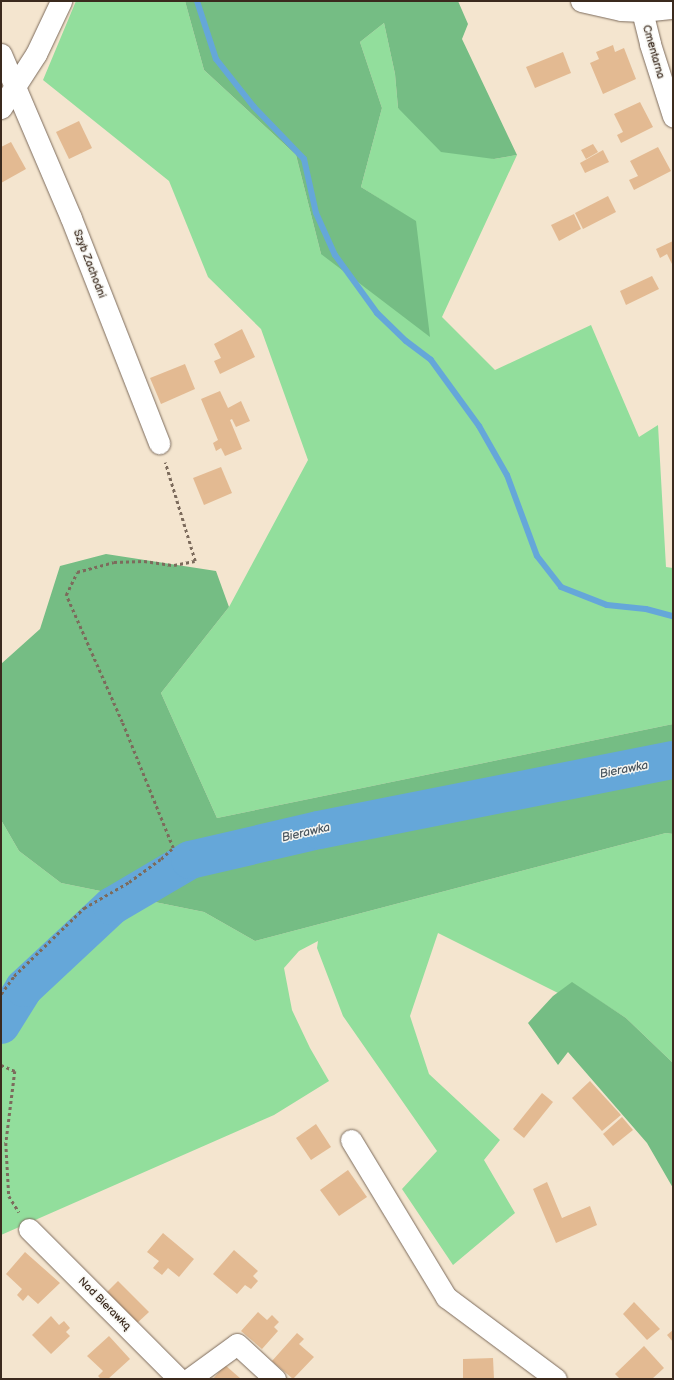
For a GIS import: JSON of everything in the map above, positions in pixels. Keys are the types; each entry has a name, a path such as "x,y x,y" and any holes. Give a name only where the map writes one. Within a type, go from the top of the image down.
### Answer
{"street":[{"path":"1,108 38,48 61,1"},
{"name":"Cmentarna","path":"581,1 614,9 642,11 673,8"},
{"name":"Cmentarna","path":"642,11 650,44 673,116"},
{"name":"Szyb Zachodni","path":"1,54 72,218 159,444"},
{"path":"351,1140 446,1297 556,1379"},
{"name":"Nad Bierawką","path":"30,1229 179,1379"},
{"path":"189,1379 237,1344 275,1379"}],"path":[{"path":"1,994 14,976 84,908 129,882 161,859 173,848 122,722 66,596 77,572 114,562 144,561 174,565 195,561 159,444"},
{"path":"1,1065 15,1071 6,1143 8,1196 30,1229"}],"green space":[{"path":"76,1 185,1 204,70 296,155 321,254 416,222 361,187 382,108 360,42 384,23 395,74 398,108 494,159 517,155 442,317 495,370 591,325 639,437 658,425 666,567 673,568 673,724 217,818 161,693 229,607 308,460 261,329 208,277 169,181 43,80"},
{"path":"185,1 458,1 468,24 462,39 517,155 494,159 441,152 398,108 395,74 384,23 360,42 382,108 361,187 416,221 430,337 321,254 296,155 204,70"},
{"path":"106,554 216,571 229,607 161,693 217,818 673,724 673,834 666,833 255,941 204,912 61,883 19,851 1,820 1,664 40,629 60,566"},
{"path":"1,820 19,851 61,883 204,912 255,941 666,833 673,834 673,1063 626,1018 572,983 558,993 438,933 410,1016 429,1074 500,1140 484,1160 515,1213 453,1265 402,1189 437,1151 343,1016 317,948 318,941 299,951 284,968 292,1010 310,1048 329,1081 274,1115 1,1235"},
{"path":"572,982 626,1018 673,1063 673,1188 647,1143 568,1052 558,1065 528,1023 553,996"}],"building":[{"path":"613,45 615,52 624,48 636,79 603,94 590,63 599,59 596,52"},
{"path":"563,52 571,73 535,88 526,67"},
{"path":"640,102 653,127 621,143 617,135 623,132 614,114"},
{"path":"79,121 92,148 69,159 56,132"},
{"path":"11,142 26,169 1,183 1,147"},
{"path":"593,144 598,152 586,159 581,150"},
{"path":"658,147 671,171 634,190 629,180 638,176 630,161"},
{"path":"603,150 609,162 585,173 580,163"},
{"path":"608,196 616,212 583,229 575,213"},
{"path":"574,214 581,229 559,241 551,225"},
{"path":"673,241 673,266 667,254 660,258 656,249"},
{"path":"652,276 659,289 626,305 620,291"},
{"path":"242,329 255,357 220,374 214,361 221,358 214,344"},
{"path":"185,364 195,389 161,404 150,378"},
{"path":"220,391 228,408 241,401 250,421 236,427 232,419 230,420 242,449 225,456 221,448 216,451 213,443 218,440 201,399"},
{"path":"221,467 232,493 204,505 193,478"},
{"path":"590,1081 621,1115 602,1131 572,1098"},
{"path":"542,1093 553,1102 524,1138 513,1129"},
{"path":"622,1117 633,1130 613,1146 603,1134"},
{"path":"316,1124 331,1147 311,1160 296,1138"},
{"path":"348,1170 367,1197 339,1216 320,1190"},
{"path":"547,1182 562,1218 590,1206 597,1225 556,1243 533,1189"},
{"path":"163,1233 194,1259 179,1277 168,1268 162,1275 153,1268 159,1261 147,1252"},
{"path":"234,1250 258,1271 253,1276 258,1281 251,1289 245,1285 237,1294 213,1274"},
{"path":"25,1252 60,1283 38,1304 28,1295 23,1301 17,1295 22,1289 6,1274"},
{"path":"118,1281 149,1312 135,1325 105,1294"},
{"path":"634,1302 660,1329 647,1340 623,1314"},
{"path":"258,1312 267,1320 272,1315 279,1322 274,1327 278,1331 262,1349 241,1331"},
{"path":"51,1316 59,1325 64,1321 70,1328 66,1332 70,1336 51,1354 32,1335"},
{"path":"673,1330 673,1342 667,1335"},
{"path":"297,1333 304,1339 299,1344 314,1357 293,1379 272,1361"},
{"path":"109,1336 130,1359 108,1379 101,1379 98,1376 103,1371 87,1356"},
{"path":"644,1346 664,1368 652,1379 620,1379 615,1374"},
{"path":"493,1358 494,1379 463,1379 463,1359"},
{"path":"225,1365 241,1379 213,1379"}],"waterway":[{"path":"197,1 216,59 254,107 304,159 316,213 335,255 377,313 406,341 431,360 479,426 507,475 537,556 561,587 607,605 646,609 673,616"},
{"name":"Bierawka","path":"1,1025 24,988 112,906 190,860 319,830 673,760"}]}
